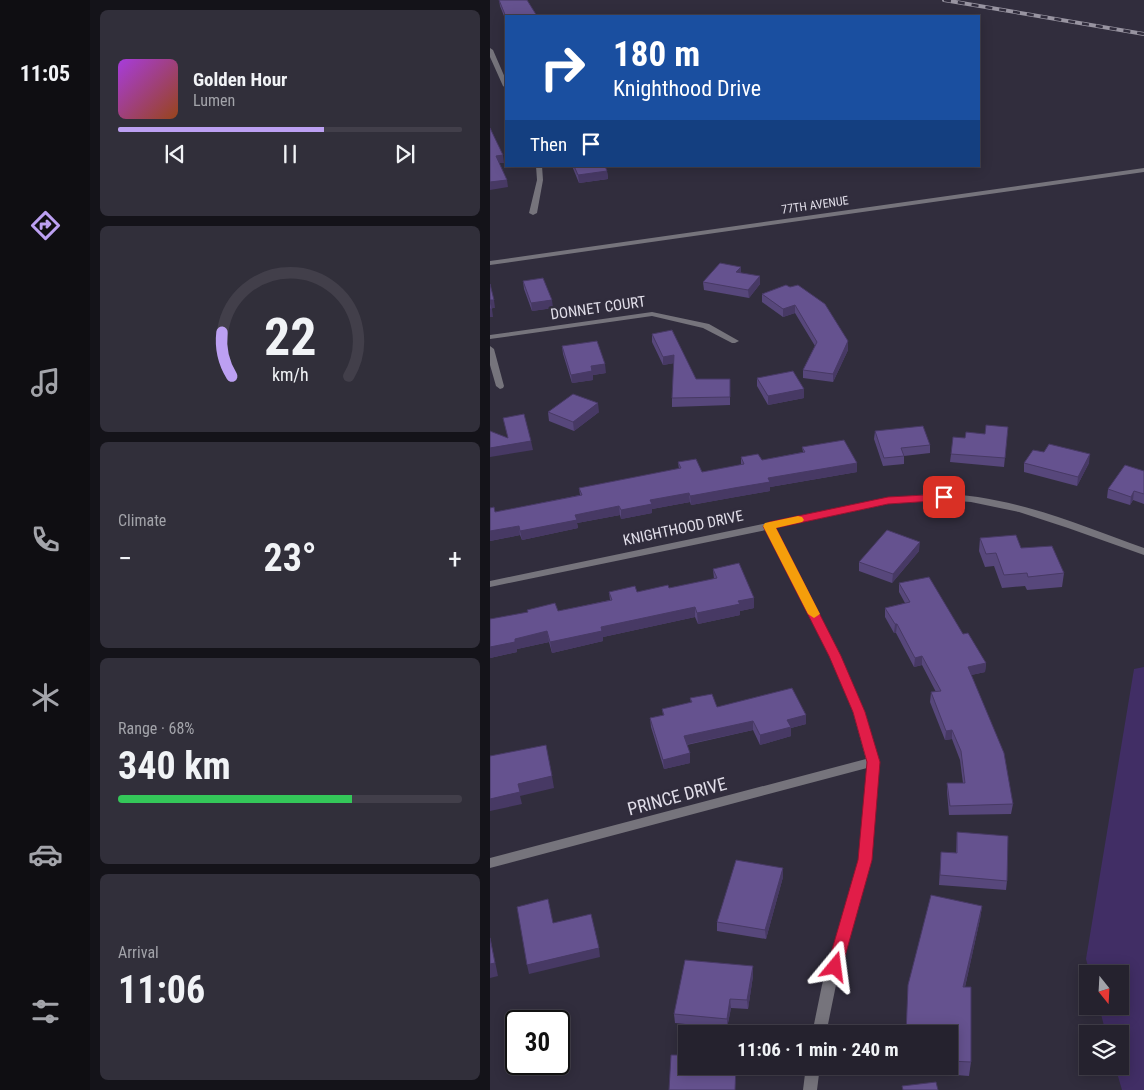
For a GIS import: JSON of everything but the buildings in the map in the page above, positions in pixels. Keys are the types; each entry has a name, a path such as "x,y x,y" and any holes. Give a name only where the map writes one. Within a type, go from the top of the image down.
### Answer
{"street":[{"path":"490,50 505,84"},
{"path":"533,213 540,180 539,167"},
{"name":"77TH AVENUE","path":"490,263 1144,170"},
{"name":"DONNET COURT","path":"490,337 652,314 706,326 735,341"},
{"path":"490,349 500,386"},
{"name":"KNIGHTHOOD DRIVE","path":"490,584 888,501 944,497 997,504 1053,520 1144,552"},
{"path":"769,526 835,656 859,712 873,762 865,860 830,985 821,1025"},
{"name":"PRINCE DRIVE","path":"490,863 873,762"},
{"path":"810,1090 812,1075"}],"shaded area":[{"path":"1144,667 1144,1090 1122,1090 1118,1075 1129,1075 1129,1025 1104,1025 1101,1015 1129,1015 1129,965 1088,965 1086,959 1134,669"}],"railway":[{"path":"944,0 1144,34"}],"slow traffic":[{"path":"798,520 769,526 814,614"}],"route":[{"path":"835,967 865,860 873,762 859,712 835,656 769,526 888,501 944,497"}]}
